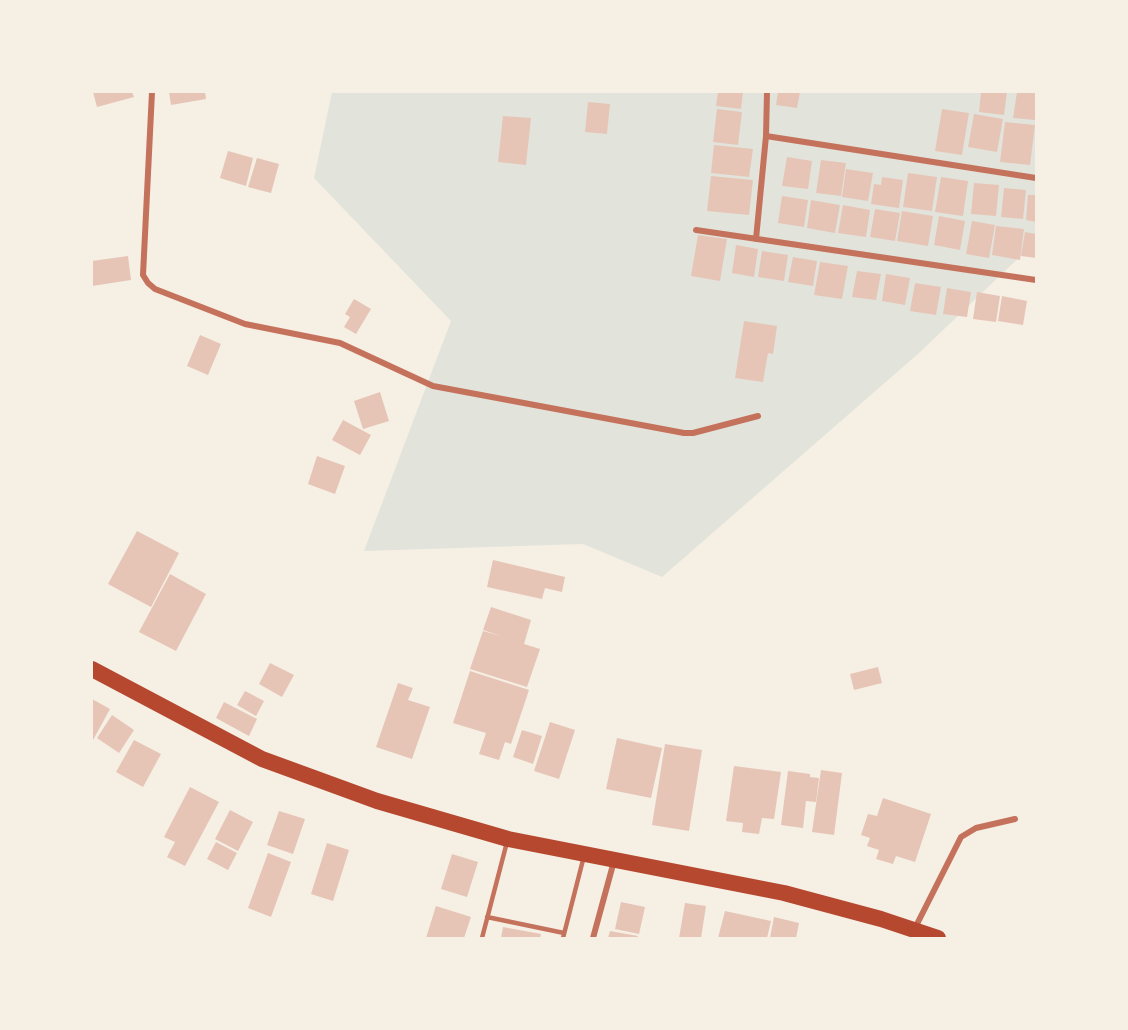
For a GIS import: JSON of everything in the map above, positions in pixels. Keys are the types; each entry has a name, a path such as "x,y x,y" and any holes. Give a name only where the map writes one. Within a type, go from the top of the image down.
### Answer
{"highway":[{"path":"92,669 262,759 377,801 508,839 784,893 938,939"}],"street":[{"path":"152,92 143,275 155,289 245,324 340,343 433,386 684,433 693,433 759,416"},
{"path":"756,239 766,136 766,92"},
{"path":"766,136 1036,178"},
{"path":"696,230 1036,280"},
{"path":"914,930 961,837 976,828 1015,819"},
{"path":"593,939 615,860"}],"lane":[{"path":"482,939 508,839"},
{"path":"487,917 564,936 585,854"}],"shaded area":[{"path":"332,92 1036,92 1036,232 1028,249 919,353 662,577 583,544 364,551 451,321 314,178"}],"building":[{"path":"93,92 132,92 134,97 97,107"},
{"path":"169,92 205,92 206,99 171,105"},
{"path":"718,92 743,92 741,109 716,106"},
{"path":"778,92 800,92 797,108 776,105"},
{"path":"981,92 1007,92 1004,115 979,112"},
{"path":"1017,92 1036,92 1035,120 1013,118"},
{"path":"588,102 610,104 607,134 585,132"},
{"path":"717,109 742,112 738,145 713,142"},
{"path":"942,109 969,113 962,155 935,151"},
{"path":"974,114 1003,119 997,152 968,147"},
{"path":"503,116 531,118 526,165 498,162"},
{"path":"1005,122 1035,125 1030,165 1000,162"},
{"path":"714,145 753,149 749,177 711,173"},
{"path":"228,151 253,158 246,186 220,178"},
{"path":"787,157 812,161 808,189 782,186"},
{"path":"257,158 279,164 271,193 248,187"},
{"path":"821,160 846,163 841,196 816,193"},
{"path":"846,169 873,173 868,201 842,197"},
{"path":"908,173 937,177 932,211 903,207"},
{"path":"711,176 753,180 749,215 707,211"},
{"path":"882,177 903,180 899,208 871,204 874,184 881,185"},
{"path":"941,177 968,181 963,216 935,212"},
{"path":"974,183 999,185 996,216 971,214"},
{"path":"1004,188 1026,190 1023,219 1001,217"},
{"path":"1028,195 1036,195 1036,222 1026,220"},
{"path":"782,196 808,200 804,227 778,223"},
{"path":"811,200 840,205 835,233 807,228"},
{"path":"843,205 870,210 866,237 838,233"},
{"path":"875,209 900,213 895,241 870,237"},
{"path":"902,211 933,216 928,246 897,241"},
{"path":"939,216 965,221 960,250 934,245"},
{"path":"972,221 995,225 989,258 966,254"},
{"path":"996,226 1024,229 1020,260 992,255"},
{"path":"1025,232 1036,234 1036,258 1021,256"},
{"path":"698,235 727,239 720,281 691,276"},
{"path":"736,245 758,249 754,277 732,273"},
{"path":"762,251 788,255 784,281 758,277"},
{"path":"128,256 131,280 92,286 92,261"},
{"path":"793,257 817,261 813,286 788,282"},
{"path":"820,262 848,266 842,299 814,295"},
{"path":"857,271 881,274 876,300 852,297"},
{"path":"886,274 910,278 905,305 882,301"},
{"path":"915,283 941,287 936,315 910,311"},
{"path":"947,288 971,292 967,317 943,314"},
{"path":"977,292 1000,296 996,322 973,319"},
{"path":"1002,296 1027,301 1023,325 998,321"},
{"path":"354,299 371,309 356,334 344,327 350,317 345,314"},
{"path":"744,321 777,326 773,354 768,353 763,382 735,378"},
{"path":"200,335 221,344 208,375 187,366"},
{"path":"380,392 389,421 363,429 354,401"},
{"path":"343,420 371,435 360,455 332,440"},
{"path":"317,456 345,466 335,494 308,484"},
{"path":"137,531 179,553 151,607 108,584"},
{"path":"493,560 565,577 562,592 545,588 542,599 487,587"},
{"path":"170,574 206,594 176,651 139,632"},
{"path":"491,607 531,620 524,644 540,649 527,687 470,669 483,631 501,636 483,630"},
{"path":"270,663 294,675 282,697 259,684"},
{"path":"878,667 882,683 854,690 850,674"},
{"path":"470,671 529,690 511,744 505,742 499,760 479,754 486,733 453,723"},
{"path":"398,683 413,688 408,700 430,707 412,759 376,747"},
{"path":"245,691 264,701 256,716 237,705"},
{"path":"92,699 110,709 92,742"},
{"path":"224,702 257,719 249,736 216,718"},
{"path":"112,715 134,730 119,753 97,738"},
{"path":"550,722 575,730 559,779 534,771"},
{"path":"522,730 542,736 533,764 513,757"},
{"path":"617,738 662,748 651,798 606,789"},
{"path":"134,740 161,754 143,787 116,772"},
{"path":"665,744 702,750 689,831 652,825"},
{"path":"734,766 781,772 774,819 762,818 759,834 742,832 743,823 726,821"},
{"path":"821,770 842,773 834,835 812,832"},
{"path":"788,771 810,774 810,777 819,778 816,802 806,801 803,828 781,825"},
{"path":"190,787 219,802 185,866 167,857 175,842 164,837"},
{"path":"883,798 931,814 915,862 896,856 893,864 876,859 879,850 867,846 870,838 861,835 868,814 877,816"},
{"path":"230,810 253,822 238,851 215,839"},
{"path":"279,811 305,819 293,854 267,845"},
{"path":"216,842 237,853 228,870 207,859"},
{"path":"327,843 349,850 333,901 311,894"},
{"path":"268,853 291,862 271,917 248,908"},
{"path":"452,854 478,862 467,897 441,889"},
{"path":"621,902 645,907 639,934 615,929"},
{"path":"685,903 706,906 701,938 679,938"},
{"path":"436,906 471,917 464,938 426,938"},
{"path":"725,911 771,921 767,938 718,938"},
{"path":"774,917 799,923 796,938 770,938"},
{"path":"503,927 541,934 540,938 501,938"},
{"path":"610,931 638,936 637,938 608,938"}]}
